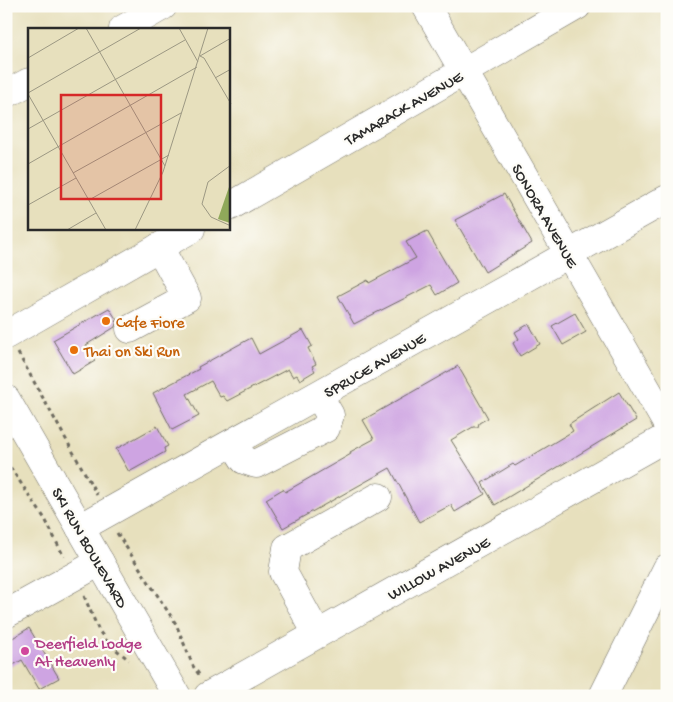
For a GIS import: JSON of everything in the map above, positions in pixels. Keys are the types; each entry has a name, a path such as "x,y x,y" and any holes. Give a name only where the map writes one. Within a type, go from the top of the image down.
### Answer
{"street":[{"path":"125,28 163,6"},
{"name":"SONORA AVENUE","path":"426,6 667,424"},
{"name":"TAMARACK AVENUE","path":"230,206 577,6"},
{"path":"6,94 28,83"},
{"name":"SPRUCE AVENUE","path":"80,528 319,396 667,198"},
{"path":"12,344 158,247 189,230"},
{"path":"130,329 187,298 158,247"},
{"name":"SKI RUN BOULEVARD","path":"6,399 100,562 172,694"},
{"name":"WILLOW AVENUE","path":"205,687 317,634 667,437"},
{"path":"317,634 284,572 287,548 378,497"},
{"path":"6,614 100,562"},
{"path":"603,696 667,568"}],"path":[{"path":"12,344 99,498"},
{"path":"6,461 45,519 68,563"},
{"path":"113,525 176,624 192,666 205,687"},
{"path":"81,590 99,631 109,644 132,663"}],"building":[{"path":"504,194 532,243 485,272 455,220"},
{"path":"427,231 457,283 437,295 431,285 354,324 338,296 368,280 369,283 416,258 406,242"},
{"path":"109,308 117,320 115,327 86,345 95,361 73,374 53,340"},
{"path":"575,313 586,332 563,345 552,326"},
{"path":"529,324 540,344 520,356 513,343 519,339 515,332"},
{"path":"303,330 312,346 308,348 316,364 312,366 315,371 300,380 297,375 293,377 288,369 227,401 223,396 220,397 211,381 187,394 199,416 172,430 153,393 199,369 198,367 251,338 259,354"},
{"path":"458,366 488,418 479,423 478,427 473,427 451,440 485,494 455,512 451,505 419,522 390,468 283,528 266,499 283,489 285,492 374,439 363,420"},
{"path":"619,392 636,420 495,505 482,483 513,464 515,466 573,431 569,424"},
{"path":"157,426 168,446 164,448 165,452 129,472 116,449"},
{"name":"Deerfield Lodge At Heavenly","path":"29,628 59,678 39,689 22,660 6,669 6,642"}],"place":[{"name":"Cafe Fiore","path":"106,321"},
{"name":"Thai on Ski Run","path":"74,350"},
{"name":"Deerfield Lodge At Heavenly","path":"25,651"}]}
